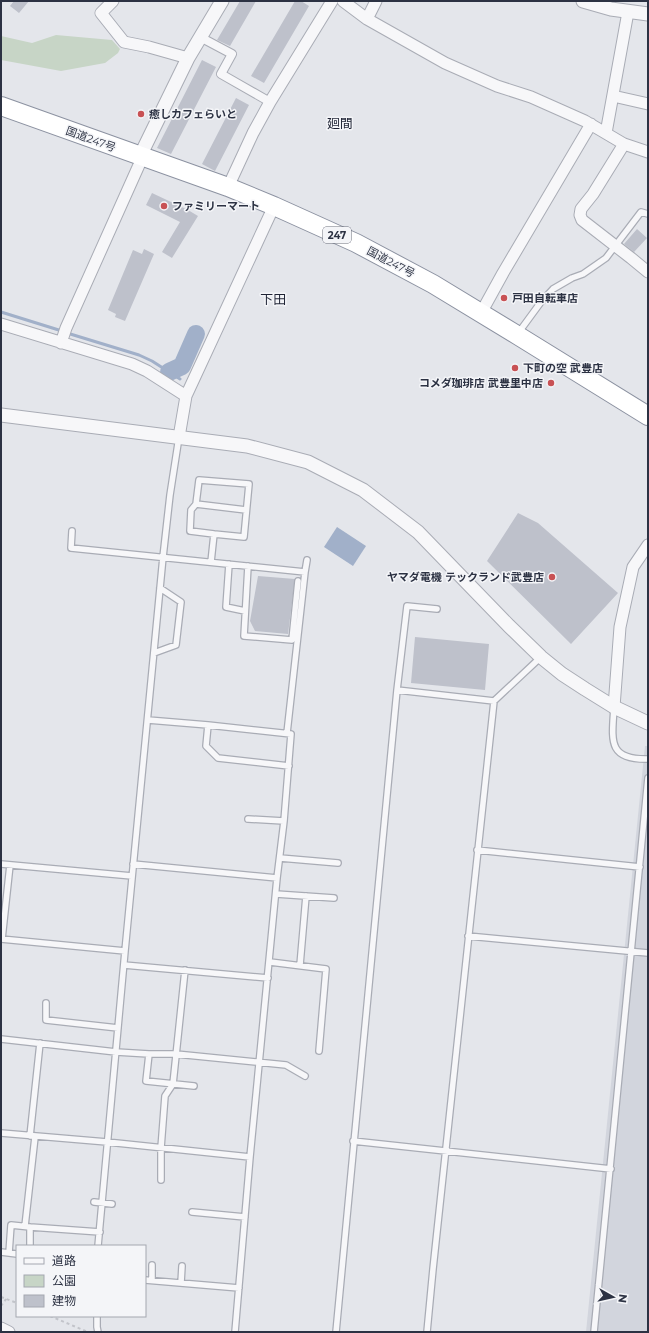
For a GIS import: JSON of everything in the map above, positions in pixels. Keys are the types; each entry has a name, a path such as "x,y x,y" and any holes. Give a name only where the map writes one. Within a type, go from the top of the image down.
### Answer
{"highway":[{"name":"国道247号","path":"1,106 228,187 356,243 433,284 517,334 648,416"}],"street":[{"path":"113,1 101,13 124,42 149,47 188,58"},
{"path":"63,336 139,165 144,148 188,58 222,1"},
{"path":"228,187 253,133 270,102 332,1"},
{"path":"343,1 366,19 445,63 497,86 531,97 591,124 624,144 648,152"},
{"path":"366,19 376,1"},
{"path":"583,1 628,12 648,14"},
{"path":"606,133 628,12"},
{"path":"200,37 232,54 221,74 270,102"},
{"path":"613,96 648,104"},
{"path":"481,313 591,124"},
{"path":"624,144 593,194 581,209 580,215 582,220 648,272"},
{"path":"179,437 186,396 274,206"},
{"path":"1,324 63,336 139,366 186,396"},
{"path":"1,415 247,446 308,462 362,490 418,532 541,657 585,689 614,707 648,723"},
{"path":"614,707 620,627 633,567 648,545"},
{"path":"1,1328 10,1332"}],"lane":[{"path":"517,334 541,302 553,289 572,278 583,274 606,258 641,212 648,214"},
{"path":"98,1245 163,557 170,495 179,437"},
{"path":"199,480 249,484 244,537 190,531 191,510 196,504 199,480"},
{"path":"196,504 246,510"},
{"path":"72,531 71,548 305,572"},
{"path":"211,562 214,534"},
{"path":"235,1332 258,1063 270,962 289,766 291,734 288,733 307,560"},
{"path":"229,564 226,607 245,611"},
{"path":"248,566 244,636 292,640 298,581"},
{"path":"154,652 176,645 181,602 160,588"},
{"path":"336,1332 397,690 407,606 437,609"},
{"path":"427,1332 445,1151 494,701 541,657"},
{"path":"397,690 494,701"},
{"path":"614,707 612,729 613,743 618,753 628,758 648,759"},
{"path":"148,720 208,724 288,733"},
{"path":"208,724 206,746 218,758 289,766"},
{"path":"594,1332 648,778"},
{"path":"248,819 284,821"},
{"path":"477,850 640,867"},
{"path":"280,858 338,863"},
{"path":"1,864 132,876"},
{"path":"10,864 2,939 125,952"},
{"path":"133,864 277,878"},
{"path":"276,894 334,898"},
{"path":"300,965 306,896"},
{"path":"468,936 648,953"},
{"path":"270,962 326,969 319,1051"},
{"path":"124,965 268,978"},
{"path":"161,1180 161,1148 165,1096 173,1084 185,970"},
{"path":"46,1002 46,1020 118,1028"},
{"path":"1,1039 116,1052 176,1054 286,1065 306,1076"},
{"path":"30,1245 27,1226 40,1043"},
{"path":"148,1054 146,1081 194,1086"},
{"path":"1,1134 107,1142 250,1157"},
{"path":"353,1141 611,1169"},
{"path":"94,1202 112,1204"},
{"path":"192,1212 245,1217"},
{"path":"9,1253 11,1225 100,1232"},
{"path":"1,1252 16,1254"},
{"path":"152,1265 152,1280"},
{"path":"181,1283 182,1266"},
{"path":"146,1280 239,1288"},
{"path":"97,1317 98,1332"}],"path":[{"path":"1,1297 16,1303"},
{"path":"1,1306 6,1299"},
{"path":"52,1317 88,1332"}],"shaded area":[{"path":"645,746 648,746 648,1332 586,1332"}],"green space":[{"path":"56,35 112,40 120,49 118,53 105,63 61,71 1,60 1,36 32,43"}],"water":[{"path":"337,527 366,546 353,566 324,547"}],"building":[{"path":"14,1 29,1 19,13 10,6"},
{"path":"240,1 256,1 230,46 217,40"},
{"path":"295,1 301,1 309,6 264,83 251,76"},
{"path":"202,60 216,67 171,154 157,148"},
{"path":"236,98 249,105 215,171 202,164"},
{"path":"152,193 198,216 172,258 162,252 180,222 146,205"},
{"path":"637,229 647,238 634,252 624,244"},
{"path":"144,249 154,254 125,321 115,317 116,314 108,310 133,250 142,254"},
{"name":"ヤマダ電機 テックランド武豊店","path":"518,513 538,523 618,593 571,644 487,561"},
{"path":"258,576 295,579 288,634 255,631 250,621"},
{"path":"415,637 489,644 485,690 411,683"}],"waterway":[{"path":"1,312 62,331"},
{"path":"67,333 139,355 152,361 180,379"},
{"path":"169,372 182,366 196,334"}],"place":[{"name":"癒しカフェらいと","path":"141,114"},
{"name":"ファミリーマート","path":"164,206"},
{"name":"戸田自転車店","path":"504,298"},
{"name":"下町の空 武豊店","path":"515,368"},
{"name":"コメダ珈琲店 武豊里中店","path":"551,383"},
{"name":"ヤマダ電機 テックランド武豊店","path":"552,577"}],"district":[{"name":"廻間","path":"340,123"},
{"name":"下田","path":"273,299"}]}
